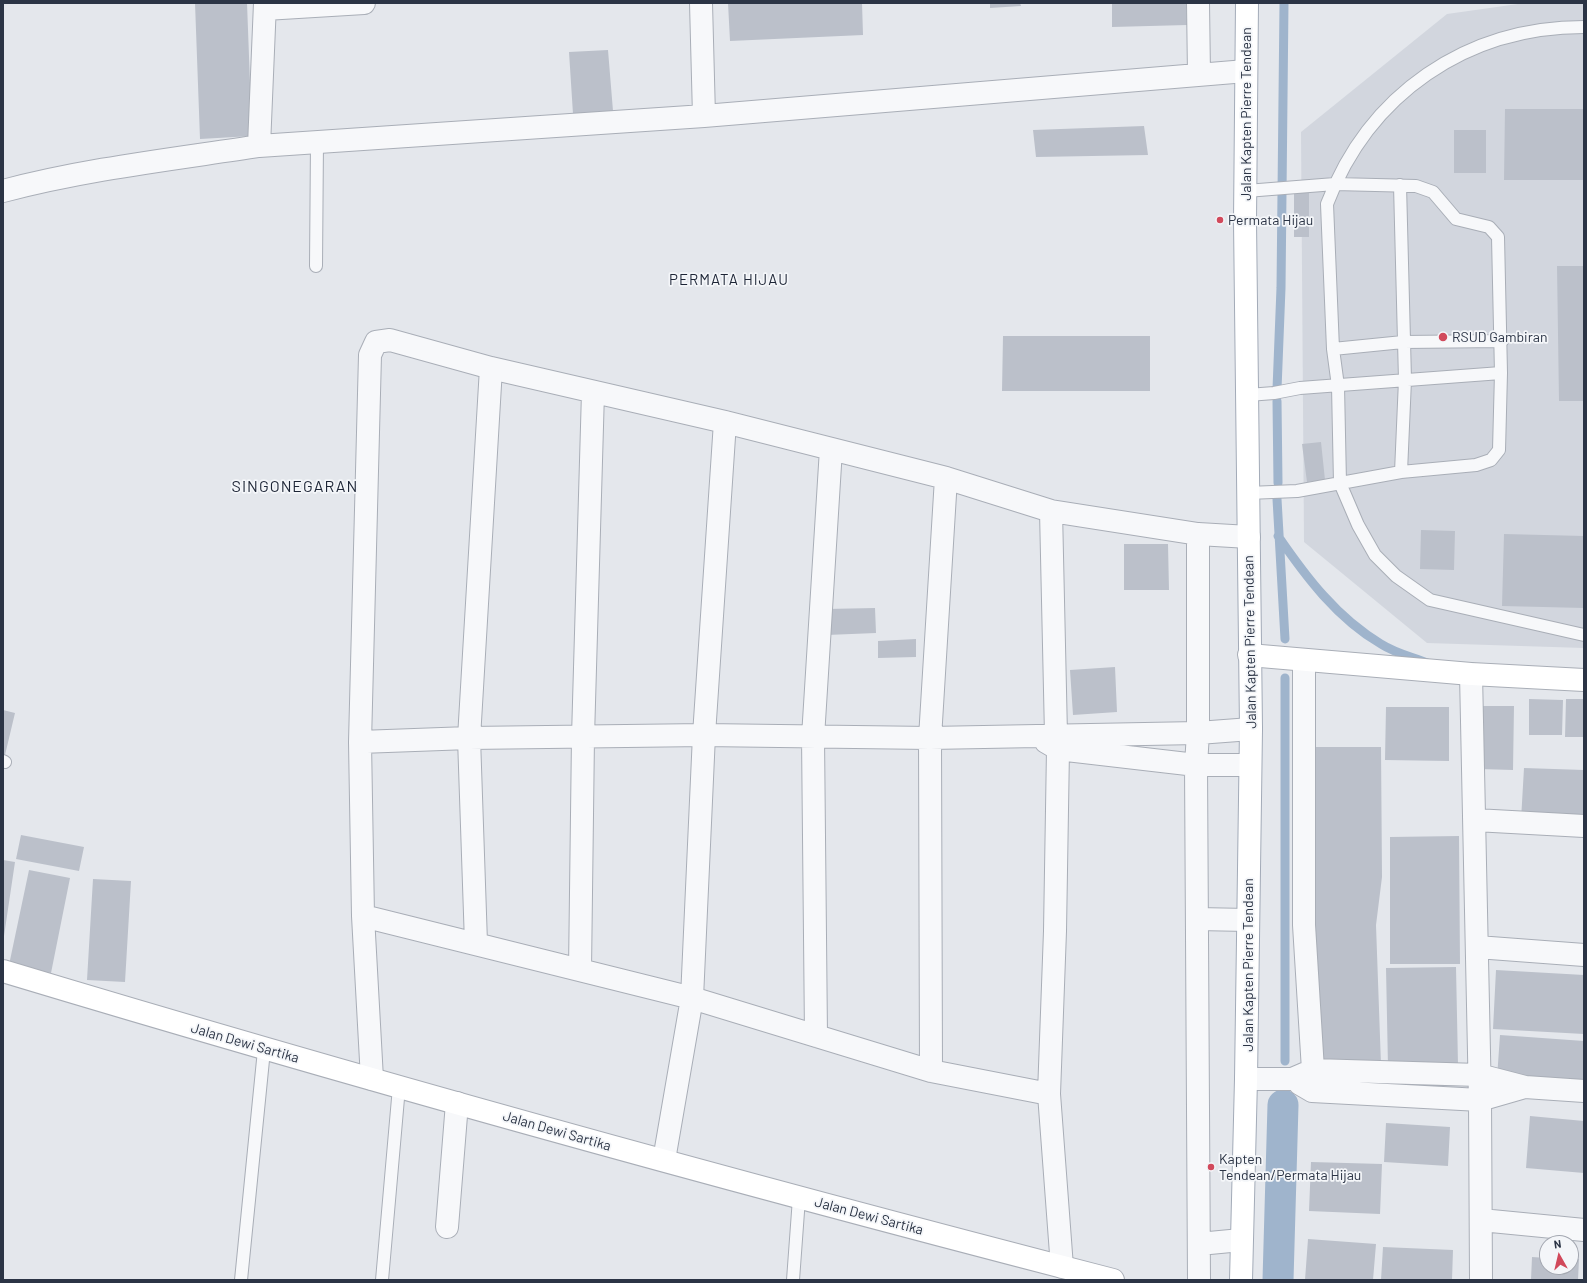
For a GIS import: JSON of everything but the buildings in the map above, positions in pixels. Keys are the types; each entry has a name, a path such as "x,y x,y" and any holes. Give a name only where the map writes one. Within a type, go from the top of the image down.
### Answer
{"main road":[{"name":"Jalan Kapten Pierre Tendean","path":"1241,1280 1246,1079 1249,765 1251,729 1249,656 1246,191 1247,3"},
{"path":"1249,656 1471,674 1584,680"},
{"name":"Jalan Dewi Sartika","path":"3,971 264,1050 799,1198 1113,1280"}],"street":[{"path":"259,146 265,6 364,3"},
{"path":"701,3 704,116"},
{"path":"1198,3 1200,75"},
{"path":"3,192 28,185 125,167 259,146 317,140 704,116 1246,71"},
{"path":"372,1079 363,916 360,742 372,348 376,342 390,340 491,368 725,422 946,478 1050,511 1198,534 1249,537"},
{"path":"476,943 470,738 491,368"},
{"path":"580,970 584,737 594,392"},
{"path":"664,1160 692,998 704,735 725,422"},
{"path":"816,1036 812,737 830,449"},
{"path":"931,1071 930,738 946,478"},
{"path":"1050,511 1050,740 1055,931 1049,1094 1062,1267"},
{"path":"1198,534 1198,733 1196,766 1199,1280"},
{"path":"1304,661 1304,925 1312,1081"},
{"path":"1471,674 1480,1100 1481,1280"},
{"path":"360,742 470,738 704,735 1050,740 1251,729"},
{"path":"1050,740 1196,766 1249,765"},
{"path":"1475,820 1584,826"},
{"path":"363,916 692,998 931,1071 1049,1094"},
{"path":"1197,919 1248,920"},
{"path":"1477,947 1584,955"},
{"path":"1312,1081 1479,1075 1525,1087 1584,1091"},
{"path":"1246,1079 1292,1079 1480,1100 1525,1087"},
{"path":"447,1227 457,1103"},
{"path":"1481,1220 1584,1230"},
{"path":"1199,1244 1241,1240"}],"lane":[{"path":"1584,27 1557,27 1501,38 1458,55 1416,83 1385,110 1361,138 1335,184 1327,204 1333,349 1338,386 1340,483 1358,525 1375,555 1396,576 1430,600 1584,635"},
{"path":"316,266 317,140"},
{"path":"1246,191 1335,184 1416,186 1433,192 1456,219 1489,228 1498,237 1502,341 1499,450 1491,460 1476,465 1401,472 1297,491 1248,493"},
{"path":"1400,185 1405,380 1401,472"},
{"path":"1333,349 1403,342 1502,341"},
{"path":"1248,395 1274,393 1300,388 1501,373"},
{"path":"241,1280 264,1050"},
{"path":"382,1280 399,1087"},
{"path":"793,1280 799,1198"}],"shaded area":[{"name":"RSUD Gambiran","path":"1525,3 1584,3 1584,648 1427,643 1304,542 1301,132 1447,14"}],"waterway":[{"path":"1277,389 1281,288 1284,3"},
{"path":"1277,401 1278,483"},
{"path":"1277,499 1285,639"},
{"path":"1278,536 1311,581 1350,622 1365,634 1386,647 1427,663"},
{"path":"1285,678 1285,1061"},
{"path":"1278,1280 1283,1105"}],"place":[{"name":"Permata Hijau","path":"1220,220"},
{"name":"RSUD Gambiran","path":"1443,337"},
{"name":"Kapten Tendean/Permata Hijau","path":"1211,1167"}],"district":[{"name":"PERMATA HIJAU","path":"729,280"},
{"name":"SINGONEGARAN","path":"295,487"}]}
